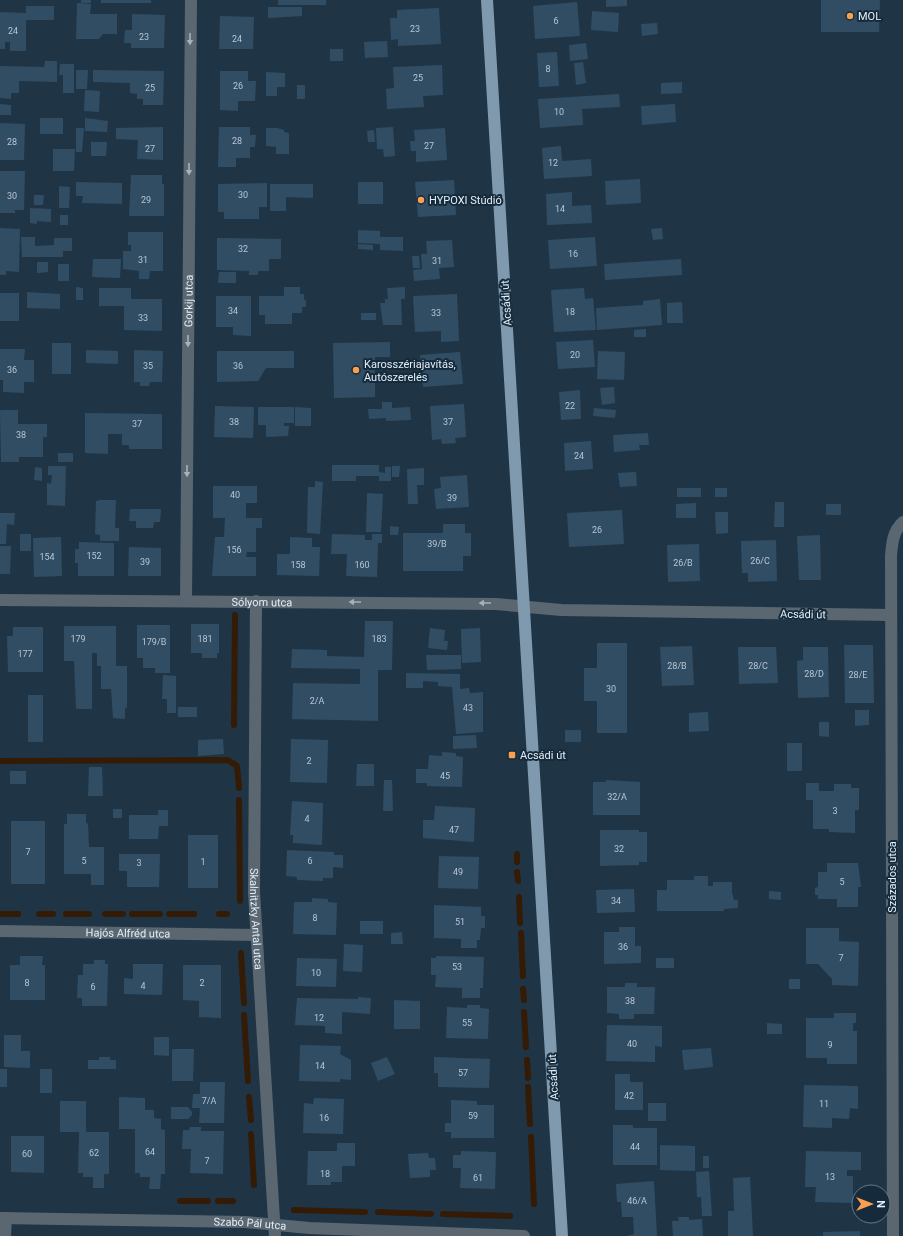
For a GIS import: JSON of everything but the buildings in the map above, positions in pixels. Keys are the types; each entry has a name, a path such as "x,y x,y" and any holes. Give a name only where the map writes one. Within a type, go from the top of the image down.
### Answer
{"main road":[{"name":"Acsádi út","path":"487,0 562,1236"}],"street":[{"name":"Gorkij utca","path":"186,601 190,0"},
{"name":"Százados utca","path":"893,1236 898,1084 890,616 892,540 898,527 903,522"},
{"name":"Sólyom utca","path":"0,600 256,601 496,604 524,606"},
{"name":"Skalnitzky Antal utca","path":"256,601 254,892 274,1230"},
{"name":"Acsádi út","path":"524,606 561,610 890,616"},
{"name":"Hajós Alfréd utca","path":"0,931 256,935"},
{"name":"Szabó Pál utca","path":"3,1218 245,1222 274,1230 309,1228 524,1236"},
{"path":"3,1218 5,1236"}],"waterway":[{"path":"234,725 235,615"},
{"path":"0,761 228,760 237,766 239,788"},
{"path":"239,800 240,901"},
{"path":"517,854 517,862"},
{"path":"517,872 518,881"},
{"path":"519,897 520,923"},
{"path":"0,914 18,914"},
{"path":"39,914 53,914"},
{"path":"66,914 89,914"},
{"path":"105,914 123,914"},
{"path":"132,914 160,914"},
{"path":"169,914 194,914"},
{"path":"219,914 227,914"},
{"path":"521,933 523,976"},
{"path":"241,953 244,1003"},
{"path":"523,989 524,1000"},
{"path":"524,1012 526,1047"},
{"path":"244,1015 248,1081"},
{"path":"527,1060 528,1078"},
{"path":"528,1087 530,1124"},
{"path":"249,1097 251,1120"},
{"path":"251,1134 254,1185"},
{"path":"531,1137 534,1204"},
{"path":"180,1201 208,1201"},
{"path":"218,1201 233,1201"},
{"path":"294,1210 365,1212"},
{"path":"378,1212 431,1214"},
{"path":"443,1214 510,1216"}],"place":[{"name":"MOL","path":"850,16"},
{"name":"HYPOXI Stúdió","path":"421,200"},
{"name":"Karosszériajavítás, Autószerelés","path":"356,370"},
{"name":"Acsádi út","path":"512,755"}]}
